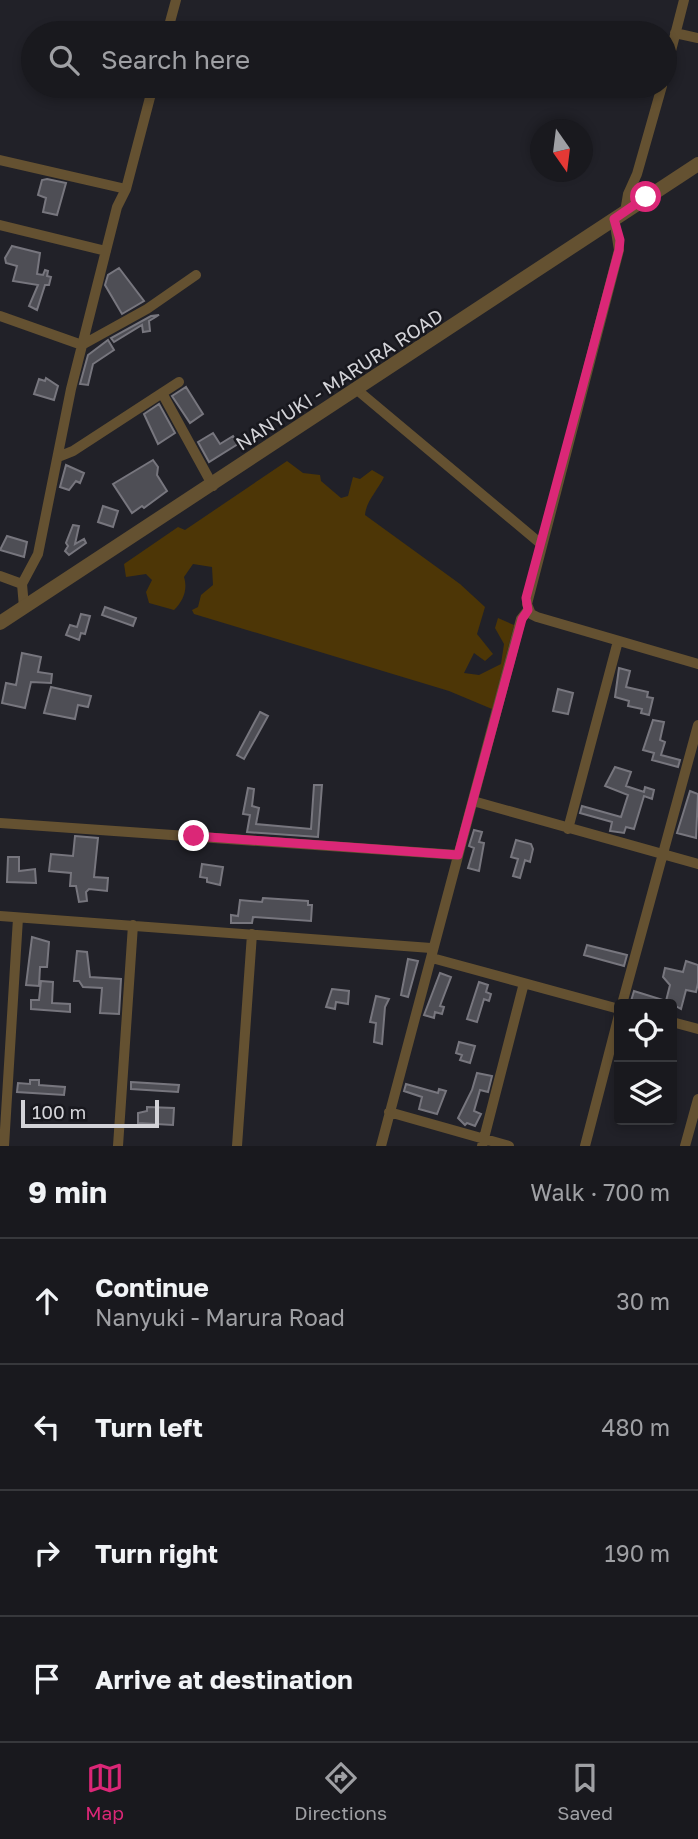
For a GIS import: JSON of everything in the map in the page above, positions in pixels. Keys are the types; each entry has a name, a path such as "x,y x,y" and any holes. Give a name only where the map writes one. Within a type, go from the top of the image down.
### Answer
{"street":[{"path":"170,21 176,0"},
{"path":"677,26 684,0"},
{"path":"677,33 698,38"},
{"path":"24,607 22,584 38,554 82,345 117,207 127,189 150,98"},
{"path":"659,98 637,174 619,215 619,250 526,598 528,610 537,617 698,664"},
{"path":"0,160 127,189"},
{"name":"NANYUKI - MARURA ROAD","path":"0,623 213,486 698,164"},
{"path":"637,174 646,197"},
{"path":"0,225 106,251"},
{"path":"0,316 82,345 147,309 196,275"},
{"path":"58,457 96,437 178,382"},
{"path":"356,389 541,544"},
{"path":"162,393 213,486"},
{"path":"0,576 22,584"},
{"path":"381,1146 522,619 528,610"},
{"path":"568,829 618,641"},
{"path":"623,999 698,725"},
{"path":"473,801 698,864"},
{"path":"0,823 458,855"},
{"path":"0,916 252,934 432,953 524,983 614,1008"},
{"path":"4,1146 18,918"},
{"path":"118,1146 133,925"},
{"path":"237,1146 252,934"},
{"path":"482,1143 524,983"},
{"path":"677,1023 698,1029"},
{"path":"585,1146 614,1034"},
{"path":"685,1146 698,1099"},
{"path":"389,1112 482,1143 509,1146"}],"shaded area":[{"path":"287,461 303,473 320,475 321,481 341,498 348,496 353,477 360,479 372,470 384,477 370,500 365,515 460,584 485,607 477,634 493,654 485,661 474,653 464,673 479,675 501,664 504,644 495,628 498,618 514,625 492,709 449,691 194,614 192,610 198,607 201,595 213,585 212,567 193,564 184,577 184,595 174,610 149,603 146,592 152,580 146,574 126,577 124,564 178,527 185,530"}],"building":[{"path":"42,180 66,183 57,215 43,212 46,198 38,195"},
{"path":"12,246 40,253 37,274 43,275 45,270 48,271 47,276 51,277 49,285 45,285 37,310 29,306 38,285 13,281 17,266 6,263 5,258"},
{"path":"119,268 144,301 122,314 105,285 108,275"},
{"path":"159,315 149,321 150,331 143,332 142,325 114,342 111,338 151,316"},
{"path":"108,340 114,350 93,364 88,385 80,384 88,355"},
{"path":"46,378 58,386 54,400 34,394 39,379 45,381"},
{"path":"186,387 203,414 190,423 172,396"},
{"path":"159,404 175,433 158,444 144,414"},
{"path":"213,433 220,444 233,436 238,444 209,462 198,442"},
{"path":"153,460 158,467 157,475 167,491 144,508 142,506 132,513 113,484"},
{"path":"66,465 84,473 80,483 76,481 69,490 60,487"},
{"path":"103,506 118,511 113,527 98,522"},
{"path":"73,525 79,526 75,544 84,539 86,543 69,555 65,551 68,546 66,543"},
{"path":"7,536 27,542 24,557 0,550"},
{"path":"105,607 136,618 133,626 102,615"},
{"path":"81,614 90,616 85,634 81,633 79,640 66,635 70,625 77,627"},
{"path":"22,653 41,657 38,672 52,674 51,683 31,682 25,708 2,703 6,683 16,685"},
{"path":"619,668 630,671 626,687 648,692 647,697 653,698 649,715 641,713 642,709 628,706 629,701 615,697"},
{"path":"51,687 91,696 88,707 78,705 75,719 44,713"},
{"path":"558,689 573,693 568,714 553,711"},
{"path":"260,712 268,716 244,759 237,755"},
{"path":"653,720 664,722 660,740 665,742 661,755 680,760 678,767 652,760 654,753 643,750"},
{"path":"615,767 631,772 626,786 644,792 645,787 654,790 652,799 644,796 634,829 626,827 624,833 610,831 612,822 580,813 582,806 621,817 628,795 605,786"},
{"path":"314,785 322,785 318,837 247,832 250,815 243,814 248,788 254,789 252,806 259,808 256,824 311,829"},
{"path":"690,791 698,794 696,838 677,833"},
{"path":"474,830 482,832 479,842 484,843 479,871 468,868 474,848 469,846"},
{"path":"75,836 98,838 94,877 108,878 107,891 89,889 86,892 87,901 79,902 76,886 70,886 71,873 49,871 51,854 73,856"},
{"path":"516,840 531,844 533,849 530,862 525,860 520,878 513,876 518,859 511,857"},
{"path":"8,857 19,857 19,871 35,869 36,883 7,882"},
{"path":"202,864 223,867 220,885 200,877"},
{"path":"263,898 308,901 308,905 312,905 311,921 253,917 252,923 231,923 231,915 238,916 240,900 262,902"},
{"path":"32,937 49,942 47,967 40,967 39,986 26,985"},
{"path":"587,945 627,955 624,966 584,955"},
{"path":"77,951 87,952 90,977 121,979 119,1014 100,1013 102,988 83,987 79,981 74,981"},
{"path":"408,959 418,961 408,997 401,995"},
{"path":"686,961 698,965 696,992 686,990 681,1009 677,1007 677,999 666,999 670,985 663,977 665,968 683,972"},
{"path":"440,973 451,977 440,1006 444,1007 442,1014 435,1012 434,1018 424,1015"},
{"path":"41,981 53,982 52,1003 70,1004 70,1012 31,1009 31,1000 39,1000"},
{"path":"479,982 488,985 486,992 491,994 489,1001 484,999 477,1022 467,1019"},
{"path":"332,989 349,991 348,1004 336,1002 335,1009 326,1007"},
{"path":"634,991 660,999 632,999"},
{"path":"376,996 389,999 385,1007 382,1044 374,1042 376,1023 370,1022"},
{"path":"459,1042 475,1046 470,1063 460,1060 462,1055 456,1053"},
{"path":"477,1073 492,1076 488,1092 480,1090 474,1111 481,1114 475,1126 467,1123 465,1125 458,1118"},
{"path":"30,1080 39,1080 39,1085 65,1087 64,1095 17,1092 18,1083 30,1084"},
{"path":"131,1082 179,1085 178,1092 131,1089"},
{"path":"406,1084 438,1093 439,1089 446,1091 437,1114 419,1109 422,1097 404,1091"},
{"path":"147,1107 174,1108 173,1125 138,1123 138,1113 147,1111"}],"route":[{"path":"194,836 458,855 485,748 522,619 528,610 526,598 619,250 620,240 614,219 646,197"}]}
